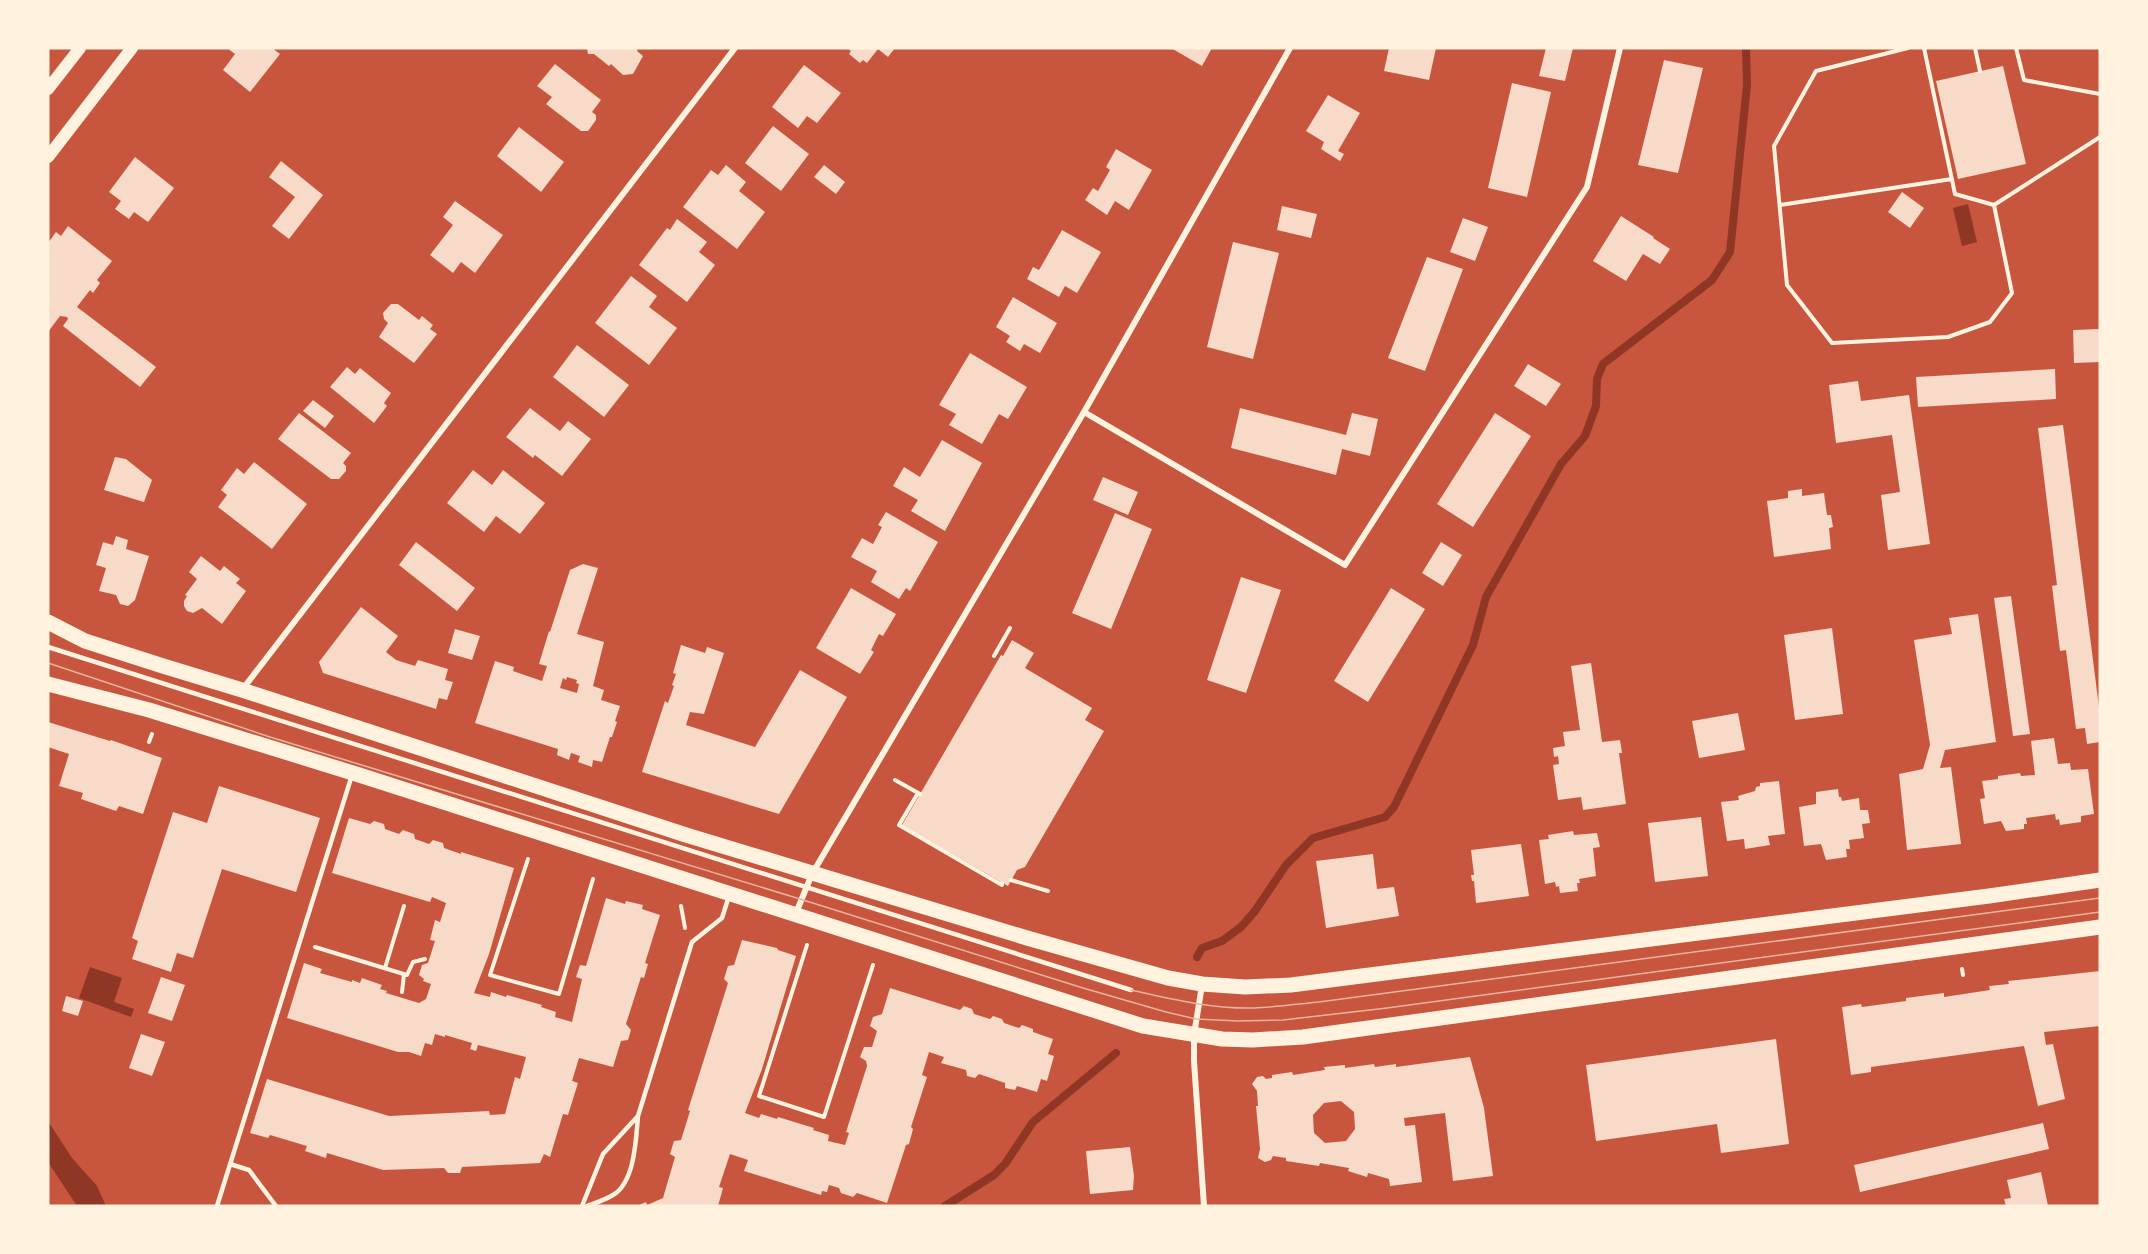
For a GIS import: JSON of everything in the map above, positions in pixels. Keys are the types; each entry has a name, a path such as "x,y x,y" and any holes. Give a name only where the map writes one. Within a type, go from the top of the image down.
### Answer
{"main road":[{"path":"48,89 80,48"},
{"path":"48,157 132,48"},
{"path":"48,622 85,641 686,835 808,880 1168,978 1202,984 1245,987 1291,985 2100,880"},
{"path":"48,684 149,710 353,773 1143,1026 1194,1035 1254,1040 1303,1037 2100,927"}],"street":[{"path":"242,690 735,48"},
{"path":"795,913 808,880 1084,412 1290,48"},
{"path":"1084,412 1346,565 1587,187 1620,48"},
{"path":"1202,984 1194,1035 1204,1206"}],"lane":[{"path":"48,647 356,745 808,880 1131,990"},
{"path":"217,1206 353,773"},
{"path":"587,1206 615,1195 626,1180 634,1158 638,1116 692,942 722,918 730,892"},
{"path":"582,1206 603,1154 638,1116"},
{"path":"230,1164 249,1170 276,1206"}],"path":[{"path":"1908,48 1816,71 1774,146 1787,285 1832,343 1948,337 1990,322 2012,292 1994,205"},
{"path":"1924,48 1955,194 1994,205 2100,137"},
{"path":"1975,48 1980,71"},
{"path":"2016,48 2024,80 2100,94"},
{"path":"1780,205 1952,179"},
{"path":"994,656 1010,628"},
{"path":"149,742 152,733"},
{"path":"895,780 919,793 899,825 1002,885 1002,883"},
{"path":"528,859 490,975 559,994 593,879"},
{"path":"1011,880 1048,891"},
{"path":"385,968 404,906"},
{"path":"300,943 407,975 413,962 425,959"},
{"path":"807,945 759,1096 824,1118 873,964"},
{"path":"1962,969 1963,975"},
{"path":"402,992 404,974"}],"shaded area":[{"path":"1968,204 1977,242 1962,246 1953,208"},
{"path":"90,967 122,978 114,1002 134,1009 131,1017 79,998"},
{"path":"48,1121 72,1158 97,1186 106,1206 77,1206 48,1162"}],"building":[{"path":"227,48 272,48 280,54 250,92 223,70 235,54"},
{"path":"587,48 638,48 637,51 643,56 633,74 623,75 611,64 609,66 594,54 588,54"},
{"path":"847,48 895,48 888,57 878,49 867,63 863,60 860,63 849,54 851,51"},
{"path":"1171,48 1212,48 1202,66"},
{"path":"1389,48 1436,48 1429,80 1384,71"},
{"path":"1546,48 1573,48 1565,81 1539,76"},
{"path":"1664,60 1703,68 1678,173 1638,165"},
{"path":"555,64 601,100 592,112 596,115 596,120 588,131 581,131 546,104 552,97 537,86"},
{"path":"804,65 841,93 817,123 807,116 798,128 772,107"},
{"path":"2003,66 2026,164 1958,179 1936,81"},
{"path":"1512,83 1551,92 1527,197 1488,188"},
{"path":"1328,95 1360,113 1338,151 1344,154 1340,161 1321,149 1324,142 1306,131"},
{"path":"773,126 809,154 781,191 745,163"},
{"path":"519,127 564,162 541,192 497,156"},
{"path":"1116,149 1152,170 1129,210 1115,201 1107,215 1085,200 1093,188 1098,191 1110,170 1106,167"},
{"path":"135,157 174,188 148,222 134,212 129,219 115,209 121,201 109,192"},
{"path":"281,161 323,195 289,239 272,226 295,197 269,177"},
{"path":"726,165 746,182 739,191 765,212 737,249 683,207 711,170 718,175"},
{"path":"824,165 845,182 836,194 814,177"},
{"path":"1902,192 1924,208 1910,228 1888,212"},
{"path":"455,201 503,235 475,273 461,262 453,273 430,255 453,225 443,217"},
{"path":"1282,206 1317,214 1311,238 1277,230"},
{"path":"1621,216 1670,249 1660,264 1643,254 1626,281 1593,261"},
{"path":"1463,218 1488,227 1475,261 1450,252"},
{"path":"677,219 707,242 699,252 715,265 687,302 639,265 667,228 670,230"},
{"path":"68,226 112,261 97,280 100,283 93,293 90,290 77,307 156,367 140,387 63,326 67,317 60,316 48,332 48,243 56,232 61,236"},
{"path":"1062,230 1101,252 1077,293 1065,286 1059,297 1027,279 1033,267 1039,270"},
{"path":"1233,242 1279,253 1253,359 1207,347"},
{"path":"1427,257 1463,269 1425,371 1388,358"},
{"path":"631,276 657,296 649,307 677,328 649,365 595,323"},
{"path":"1013,297 1057,323 1040,353 1024,344 1020,351 1006,342 1010,336 996,327"},
{"path":"391,304 398,304 419,320 422,316 433,325 430,329 437,334 414,363 379,337 388,323 383,313"},
{"path":"2100,329 2100,362 2074,363 2073,330"},
{"path":"577,345 629,385 604,417 553,377"},
{"path":"970,353 1027,387 1008,419 999,414 982,444 949,425 956,414 939,405"},
{"path":"1528,364 1561,384 1546,406 1514,386"},
{"path":"347,367 355,374 360,368 391,393 384,403 387,406 374,423 330,387"},
{"path":"2055,369 2056,399 1918,407 1916,377"},
{"path":"1858,381 1861,401 1909,395 1930,544 1888,550 1881,495 1900,492 1892,435 1836,443 1829,385"},
{"path":"313,400 334,416 325,428 303,411"},
{"path":"530,408 560,431 568,421 591,439 562,476 535,455 533,458 506,437"},
{"path":"1240,408 1346,435 1352,413 1378,419 1370,456 1342,449 1336,475 1231,448"},
{"path":"299,413 351,453 343,463 346,471 339,479 331,479 278,439"},
{"path":"1495,413 1531,436 1473,527 1437,504"},
{"path":"2063,425 2100,715 2100,742 2087,744 2085,728 2076,729 2066,650 2060,651 2052,586 2057,585 2038,428"},
{"path":"942,440 982,463 945,531 911,511 918,500 893,486 904,467 920,477"},
{"path":"115,457 126,459 152,480 144,502 104,490"},
{"path":"254,462 307,504 272,549 218,507 227,495 221,490 237,468 244,474"},
{"path":"473,470 492,485 503,470 545,503 520,534 496,516 484,532 447,503"},
{"path":"1103,477 1138,492 1128,515 1093,500"},
{"path":"1802,489 1802,496 1824,493 1827,515 1831,515 1833,527 1829,528 1831,549 1774,557 1767,501 1788,498 1788,491"},
{"path":"886,512 938,542 910,591 906,588 899,599 871,582 877,571 851,557 862,538 873,544 882,527 878,525"},
{"path":"1115,513 1152,529 1111,629 1072,613"},
{"path":"116,536 128,540 126,549 149,556 135,600 128,606 120,604 116,595 99,591 106,568 96,565 103,542 113,545"},
{"path":"416,542 475,588 457,611 399,565"},
{"path":"1441,542 1462,555 1443,586 1422,573"},
{"path":"201,556 220,571 224,566 240,579 236,583 246,591 222,624 202,608 193,613 187,611 184,606 187,596 185,595 197,579 189,572"},
{"path":"583,564 598,568 577,634 604,642 593,686 604,690 601,700 620,706 615,721 617,722 602,762 593,760 592,767 578,762 580,756 571,753 569,760 557,755 558,749 475,723 495,661 514,667 513,671 542,681 547,666 539,664 570,570","holes":["563,678 577,680 576,683 579,684 577,693 560,688"]},
{"path":"1241,577 1281,590 1246,693 1207,680"},
{"path":"851,588 896,614 883,636 879,634 871,650 874,652 860,674 816,648"},
{"path":"1391,588 1425,609 1368,702 1334,681"},
{"path":"2011,596 2030,734 2013,736 1994,598"},
{"path":"361,607 398,636 386,652 396,660 415,666 418,660 448,669 445,680 453,682 447,700 439,698 436,709 323,673 319,662"},
{"path":"1978,614 1996,742 1945,750 1940,768 1951,767 1961,844 1907,850 1899,774 1923,769 1930,745 1914,640 1952,634 1949,618"},
{"path":"1832,628 1843,714 1795,720 1784,635"},
{"path":"455,629 480,636 472,660 448,653"},
{"path":"1012,640 1034,653 1025,668 1092,708 1085,720 1104,731 1025,867 1017,870 1008,886 902,825"},
{"path":"681,645 705,653 707,647 724,653 704,714 690,712 686,725 755,747 800,670 847,697 779,814 642,772 665,701 668,703 674,686 672,685 676,674 673,673"},
{"path":"1591,663 1602,742 1620,740 1622,753 1619,753 1626,804 1583,810 1581,797 1558,800 1553,765 1559,764 1558,756 1554,757 1553,748 1565,746 1563,732 1580,730 1571,666"},
{"path":"1738,713 1745,750 1699,758 1692,721"},
{"path":"48,722 111,740 162,758 143,814 119,806 116,811 81,799 83,793 59,786 69,754 48,747"},
{"path":"2054,738 2058,764 2070,763 2071,770 2088,769 2094,814 2081,816 2081,822 2060,825 2055,814 2026,818 2027,824 2024,824 2024,829 2006,831 2001,821 1984,824 1980,799 1985,798 1982,781 2020,773 2021,776 2035,775 2031,741"},
{"path":"1779,781 1785,834 1768,836 1770,845 1745,849 1744,839 1727,841 1721,802 1739,800 1738,796 1755,791 1760,783"},
{"path":"219,786 320,818 296,892 222,869 193,958 177,953 171,972 132,959 138,941 132,938 173,812 207,823"},
{"path":"1838,789 1842,801 1859,798 1860,810 1868,810 1870,823 1862,824 1864,838 1849,840 1850,849 1846,849 1847,857 1826,860 1821,844 1804,846 1799,807 1816,804 1816,792"},
{"path":"1701,817 1708,876 1655,882 1648,823"},
{"path":"349,818 370,824 374,821 384,824 385,829 399,834 403,830 414,834 415,839 429,844 433,840 443,843 444,848 461,854 461,852 514,868 489,954 474,993 490,997 491,992 542,1005 541,1007 556,1012 555,1017 572,1022 582,979 576,977 580,965 586,966 606,898 625,904 626,901 643,905 642,909 660,915 645,963 648,964 644,978 641,977 626,1024 631,1030 628,1040 621,1041 613,1067 579,1058 572,1081 578,1083 568,1115 563,1114 550,1157 544,1154 540,1163 462,1167 460,1173 448,1173 444,1168 383,1170 327,1153 326,1158 305,1151 307,1146 270,1135 268,1138 250,1133 267,1079 389,1116 489,1111 490,1115 505,1114 515,1077 520,1079 526,1057 478,1045 476,1051 470,1049 472,1043 445,1035 445,1037 435,1034 432,1045 425,1043 421,1056 409,1052 398,1052 287,1018 304,963 322,969 320,973 352,982 352,980 360,983 362,978 382,985 380,989 387,991 386,993 419,1003 426,999 431,984 423,981 424,979 419,975 422,965 428,963 435,941 430,940 435,920 440,922 446,903 432,897 430,902 332,873"},
{"path":"1573,831 1574,835 1597,833 1600,847 1593,848 1596,876 1579,879 1578,891 1560,893 1559,886 1556,887 1555,882 1545,884 1539,840 1549,839 1548,835"},
{"path":"1521,844 1529,896 1476,903 1474,881 1471,875 1474,875 1471,850"},
{"path":"1373,854 1377,889 1394,887 1399,916 1326,928 1316,861"},
{"path":"742,940 777,948 796,956 762,1069 745,1113 759,1118 761,1114 777,1119 778,1117 814,1128 813,1130 829,1135 828,1141 845,1145 849,1133 846,1132 867,1066 866,1061 860,1057 864,1047 872,1047 877,1031 870,1026 873,1017 882,1014 890,988 960,1010 964,1006 972,1009 974,1014 990,1019 993,1016 1019,1028 1022,1025 1033,1029 1033,1032 1053,1039 1048,1054 1054,1056 1047,1081 1041,1079 1037,1092 1017,1086 1015,1090 1005,1088 1005,1083 979,1074 975,1078 967,1076 966,1070 941,1063 944,1057 929,1052 922,1075 927,1077 911,1127 913,1129 909,1144 906,1145 887,1203 857,1193 853,1197 829,1185 827,1192 822,1191 821,1195 744,1171 748,1160 730,1154 719,1187 723,1188 718,1206 637,1206 646,1202 647,1205 663,1198 675,1157 670,1154 674,1141 681,1140 690,1111 688,1110 728,983 724,979 728,966 734,965"},
{"path":"2100,971 2100,1026 2044,1032 2046,1045 2053,1044 2065,1099 2038,1106 2024,1046 1871,1067 1871,1072 1851,1075 1842,1007 1861,1004 1862,1007 1906,1001 1906,998 1944,993 1944,997 1990,990 1989,986 2009,984 2008,981"},
{"path":"161,977 185,985 172,1021 148,1013"},
{"path":"66,996 83,1001 78,1016 62,1011"},
{"path":"141,1034 165,1042 152,1076 129,1068"},
{"path":"1776,1039 1789,1144 1721,1153 1717,1124 1596,1141 1586,1065"},
{"path":"1470,1057 1484,1108 1493,1176 1453,1181 1445,1113 1404,1118 1405,1126 1415,1125 1422,1182 1390,1186 1389,1179 1368,1173 1367,1177 1348,1171 1349,1168 1286,1161 1286,1158 1273,1156 1271,1160 1265,1162 1258,1158 1260,1149 1257,1091 1252,1084 1257,1077 1263,1076 1266,1079 1272,1078 1272,1075 1292,1072 1293,1075 1325,1070 1324,1067 1345,1065 1345,1068 1396,1064 1396,1067","holes":["1341,1101 1354,1112 1355,1129 1346,1141 1325,1143 1314,1133 1313,1115 1324,1103"]},
{"path":"2043,1123 2049,1149 1860,1192 1854,1165"},
{"path":"1130,1147 1134,1176 1133,1190 1090,1194 1086,1151"},
{"path":"2041,1172 2048,1206 2006,1206 2004,1199 2011,1198 2007,1180"}],"waterway":[{"path":"1197,957 1202,948 1222,941 1241,927 1255,911 1286,865 1313,838 1385,817 1394,807 1473,645 1486,597 1561,464 1585,436 1596,406 1597,379 1603,364 1712,280 1730,252 1747,85 1746,48"},
{"path":"945,1206 994,1175 1005,1164 1033,1122 1116,1053"}],"tram line":[{"path":"48,663 270,737 1083,988 1196,1019 1283,1020 1387,1008 2100,912"},
{"path":"1131,990 1223,1007 1279,1006 2100,898"}]}
